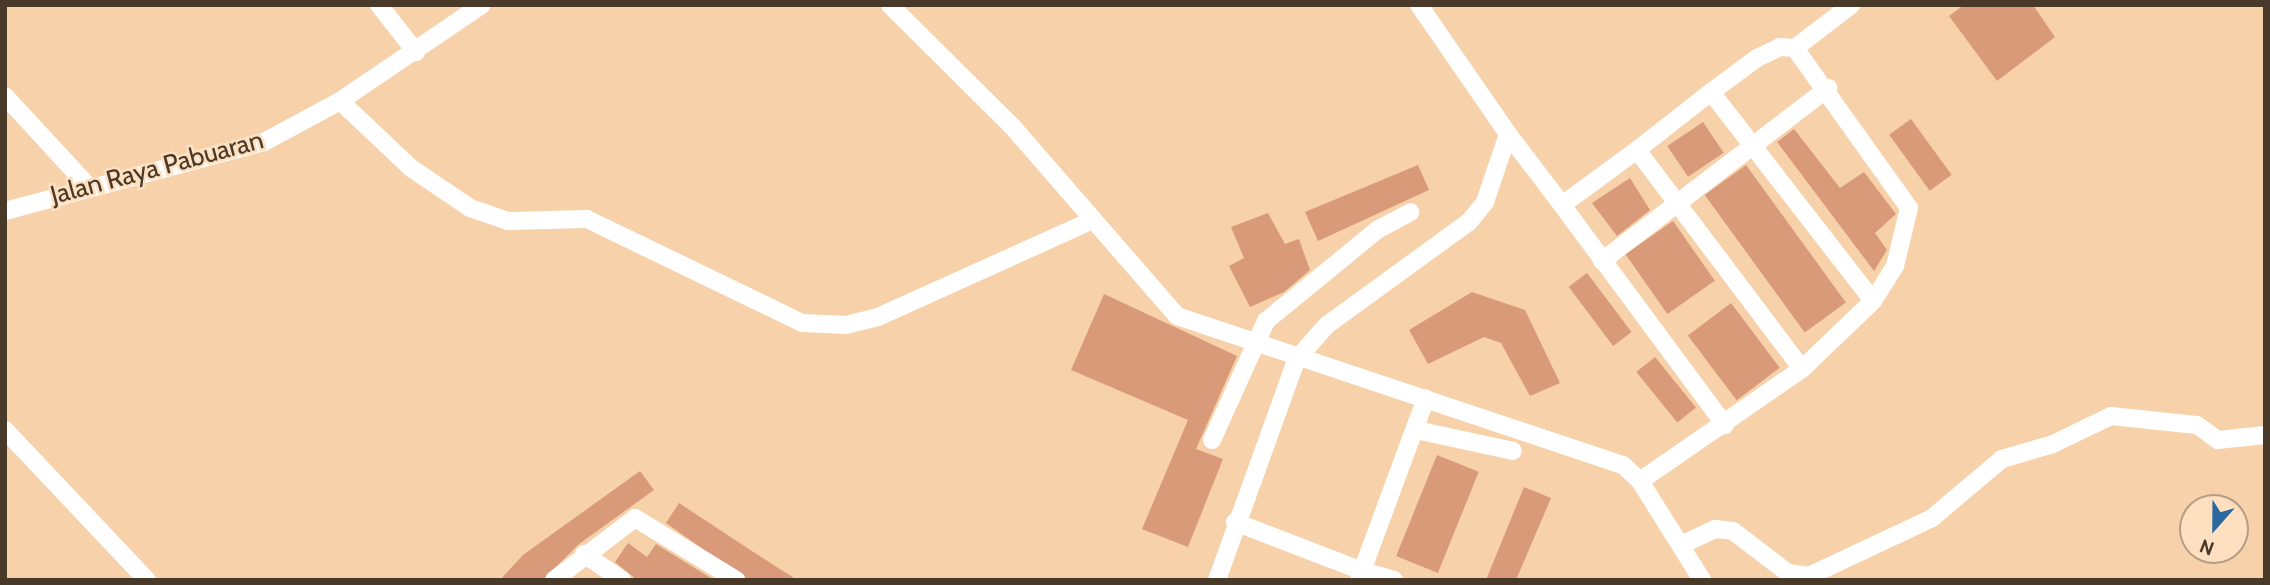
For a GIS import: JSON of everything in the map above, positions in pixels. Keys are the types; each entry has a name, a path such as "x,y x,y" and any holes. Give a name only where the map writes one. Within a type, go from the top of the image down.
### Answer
{"street":[{"path":"379,5 416,52"},
{"name":"Jalan Raya Pabuaran","path":"5,211 88,186 264,142 340,101 482,5"},
{"path":"890,5 1010,125 1177,316 1252,346 1426,398 1623,466 1640,481 1702,580"},
{"path":"1419,5 1508,134 1725,425"},
{"path":"1562,205 1757,58 1780,47 1795,48 1850,5"},
{"path":"1640,481 1725,425 1802,369 1873,301 1895,266 1909,208 1828,88 1795,48"},
{"path":"1602,261 1675,202 1828,88"},
{"path":"1711,92 1873,301"},
{"path":"5,96 88,186"},
{"path":"340,101 411,168 470,208 508,221 587,219 802,323 846,326 878,317 1093,220"},
{"path":"1217,580 1235,522 1296,360 1327,325 1469,222 1485,202 1508,134"},
{"path":"1637,150 1802,369"},
{"path":"1212,440 1252,346 1274,314 1377,230 1410,212"},
{"path":"1360,575 1426,398"},
{"path":"1681,545 1715,530 1732,531 1788,573 1809,576 1932,518 2002,459 2040,449 2111,416 2197,425 2218,440 2265,435"},
{"path":"5,430 147,580"},
{"path":"1416,430 1513,451"},
{"path":"554,580 584,554 635,518 736,580"},
{"path":"1235,522 1360,575 1394,580"},
{"path":"584,554 622,580"}],"building":[{"path":"1964,5 2033,5 2055,37 1997,81 1949,16"},
{"path":"1911,119 1952,175 1930,191 1889,135"},
{"path":"1703,122 1724,153 1688,177 1667,146"},
{"path":"1794,129 1840,188 1864,172 1896,214 1875,233 1887,250 1874,271 1777,142"},
{"path":"1418,165 1429,190 1318,241 1305,212"},
{"path":"1746,165 1846,303 1805,333 1705,195"},
{"path":"1630,178 1650,210 1617,236 1592,203"},
{"path":"1268,213 1285,244 1299,239 1310,270 1284,292 1250,307 1229,266 1244,258 1231,227"},
{"path":"1673,221 1715,281 1667,314 1625,254"},
{"path":"1587,273 1632,332 1613,346 1569,287"},
{"path":"1472,292 1525,310 1560,383 1530,396 1501,343 1484,337 1428,364 1409,330"},
{"path":"1104,294 1237,356 1196,449 1223,459 1188,547 1142,529 1188,420 1071,370"},
{"path":"1731,303 1780,368 1737,400 1688,335"},
{"path":"1655,357 1696,408 1677,423 1636,372"},
{"path":"1437,455 1479,472 1438,573 1396,556"},
{"path":"640,471 654,490 579,544 543,580 500,580 523,555"},
{"path":"1524,487 1551,498 1516,580 1486,580"},
{"path":"679,503 797,580 747,580 666,523"},
{"path":"628,543 647,557 656,544 714,580 637,580 615,562"}]}
